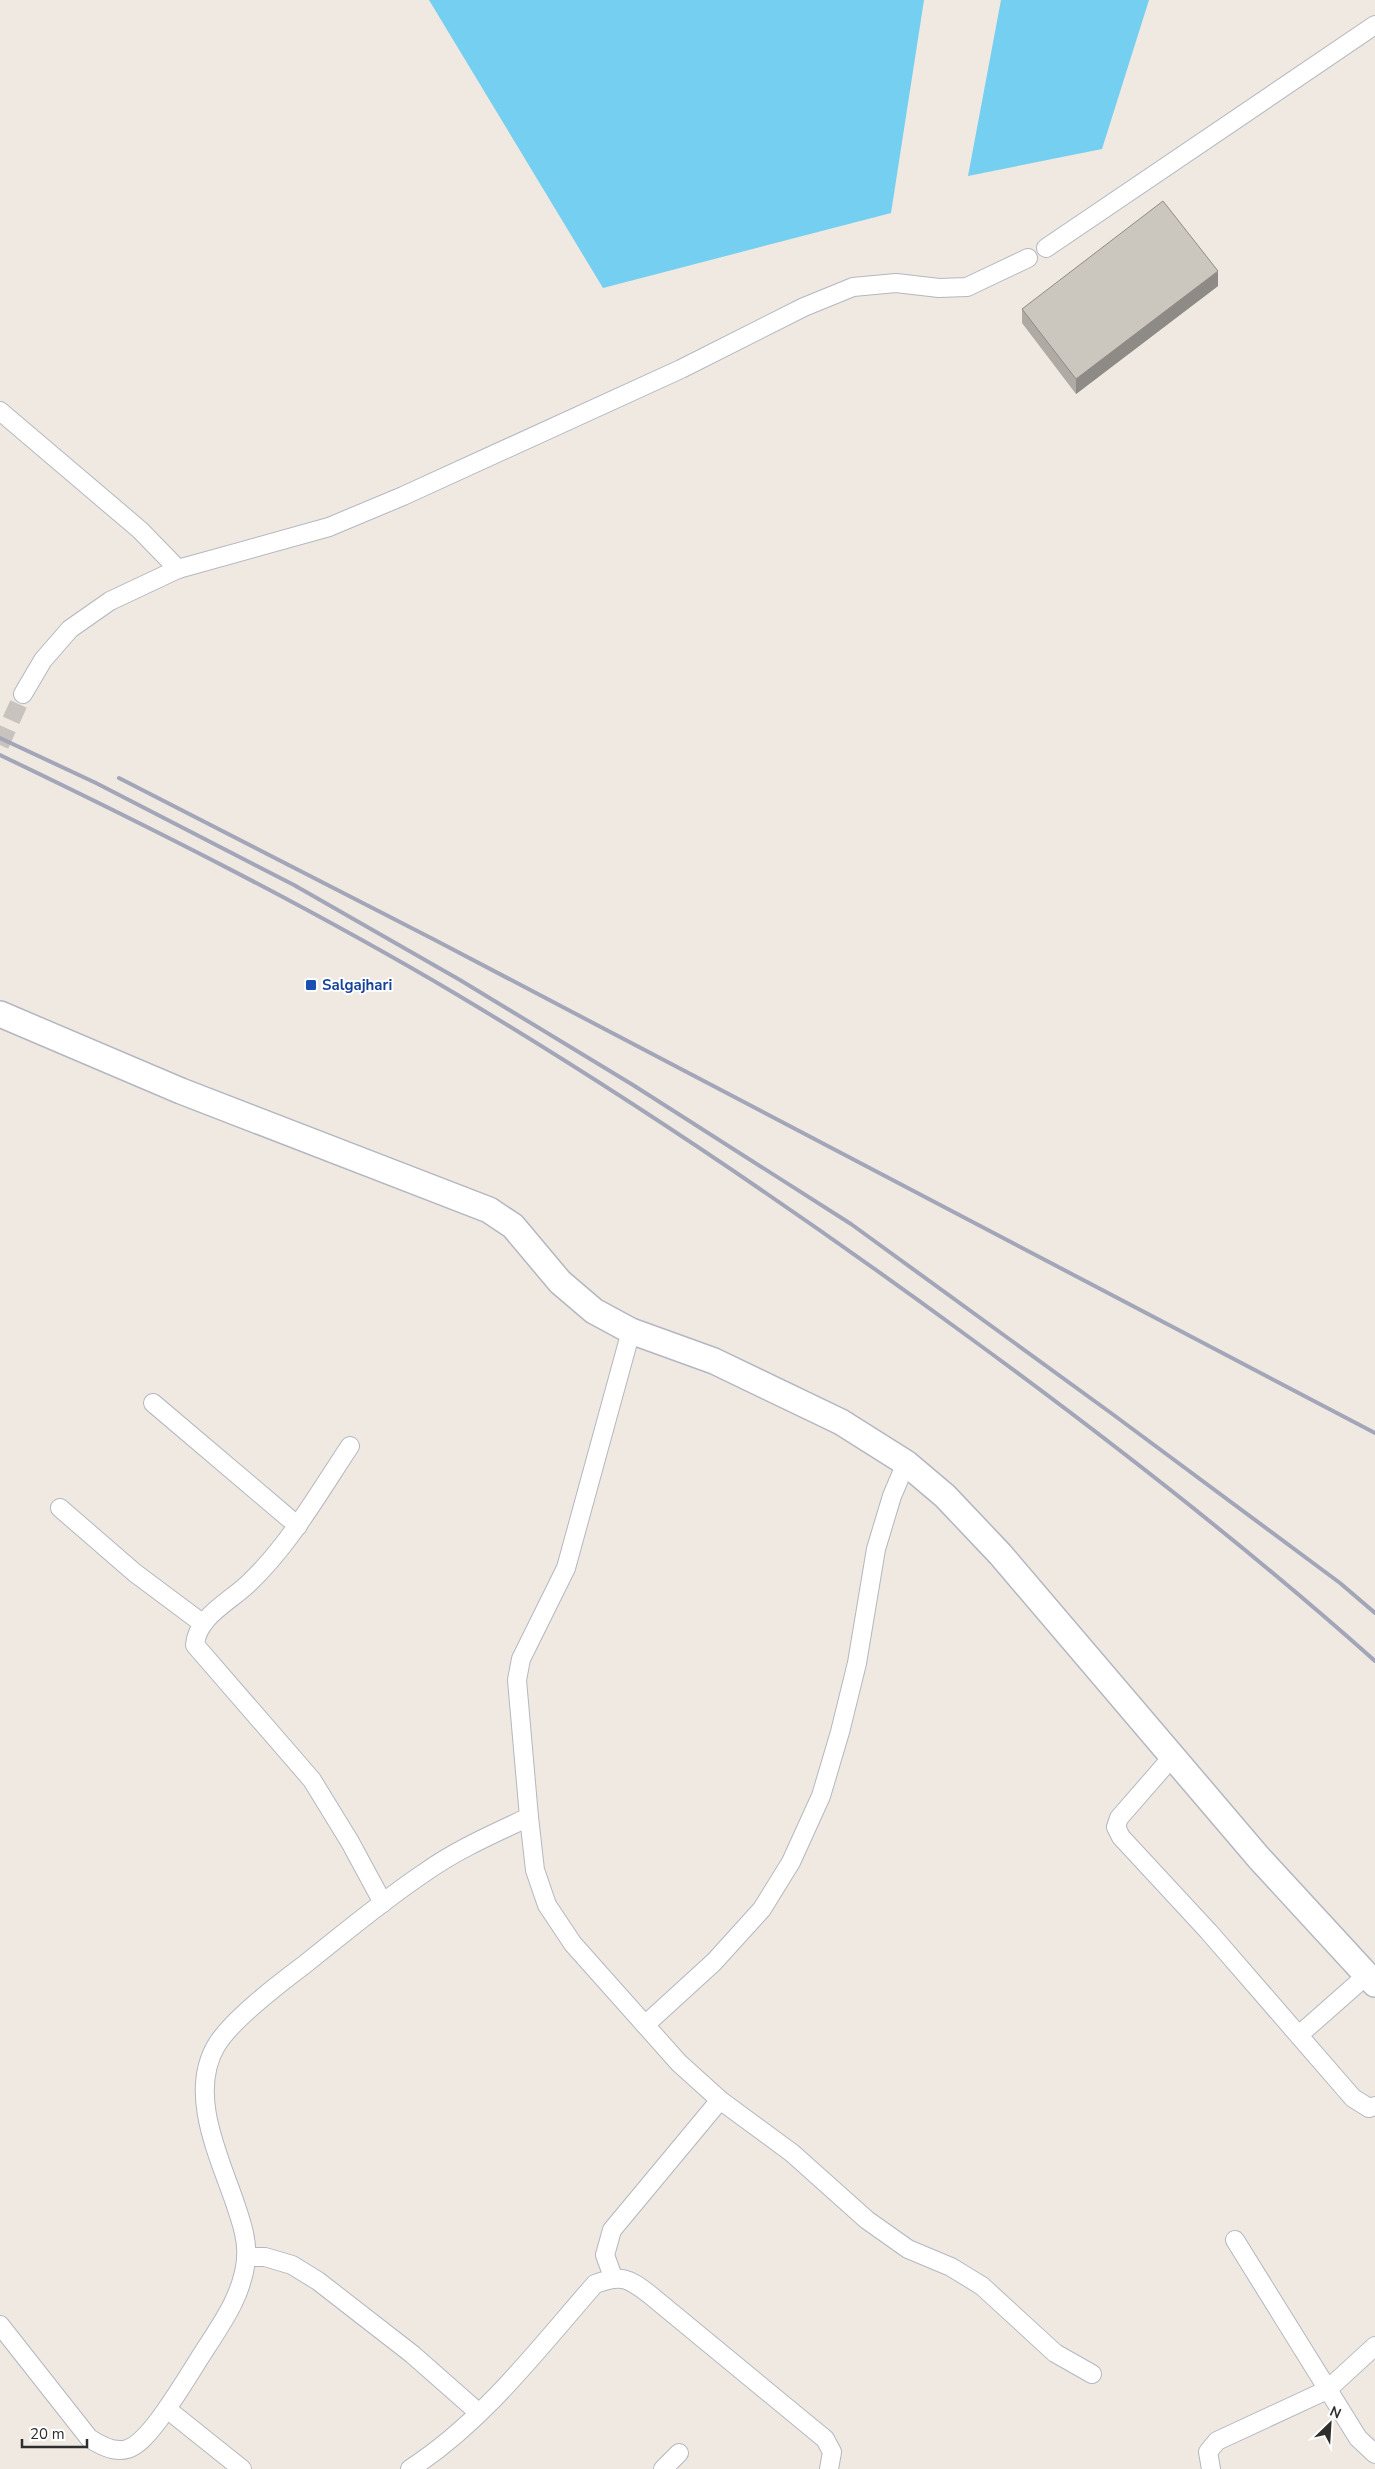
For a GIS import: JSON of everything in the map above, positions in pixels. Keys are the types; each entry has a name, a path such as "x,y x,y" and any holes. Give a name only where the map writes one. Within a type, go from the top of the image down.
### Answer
{"main road":[{"path":"0,1014 181,1091 489,1210 513,1226 566,1288 594,1311 631,1331 714,1361 786,1395 841,1422 906,1463 945,1496 1000,1554 1259,1858 1371,1979"}],"street":[{"path":"1046,248 1375,25"},
{"path":"23,694 43,660 70,629 110,601 178,568 328,527 403,496 681,369 804,307 853,287 896,283 939,288 967,287 1028,258"},
{"path":"0,412 140,530 178,568"},
{"path":"631,1331 566,1568 521,1659 517,1680 535,1870 547,1904 573,1944 679,2063 720,2100 792,2153 867,2220 908,2249 951,2267 982,2286 1055,2353 1092,2374"},
{"path":"153,1403 298,1526"},
{"path":"350,1446 279,1553 254,1578 202,1623 196,1635 195,1645 201,1655 262,1719 312,1780 350,1842 383,1903"},
{"path":"645,2025 714,1962 762,1909 791,1862 821,1796 840,1732 856,1663 876,1549 906,1463"},
{"path":"60,1508 135,1573 202,1623"},
{"path":"1173,1756 1125,1810 1119,1818 1116,1827 1122,1837 1210,1932 1353,2098 1369,2108 1375,2106"},
{"path":"0,2324 89,2438 103,2447 117,2451 132,2448 145,2438 167,2409 231,2310 242,2284 246,2257 244,2228 215,2142 204,2100 206,2072 216,2045 278,1985 425,1872 529,1816"},
{"path":"1299,2035 1371,1979"},
{"path":"613,2277 605,2255 612,2230 720,2100"},
{"path":"1235,2240 1358,2438 1375,2454"},
{"path":"246,2257 265,2257 292,2264 318,2281 412,2354 479,2413"},
{"path":"410,2469 434,2453 479,2413 595,2284 613,2277 630,2280 649,2294 825,2439 832,2452 829,2469"},
{"path":"1211,2469 1208,2452 1217,2442 1327,2390 1375,2346"},
{"path":"167,2409 242,2469"},
{"path":"663,2469 679,2453"}],"water":[{"path":"429,0 924,0 891,213 603,288"},
{"path":"1001,0 1149,0 1102,149 968,176"}],"building":[{"path":"1163,201 1218,271 1076,379 1022,309"}],"tunnel":[{"path":"0,745 23,694"}],"railway":[{"path":"0,738 96,783 294,885 460,980 633,1085 851,1224 1111,1413 1340,1583 1375,1613"},
{"path":"0,755 173,840 401,962 522,1034 715,1158 841,1245 1071,1413 1226,1534 1375,1661"},
{"path":"119,778 433,939 1375,1433"}],"place":[{"name":"Salgajhari","path":"311,985"}]}
